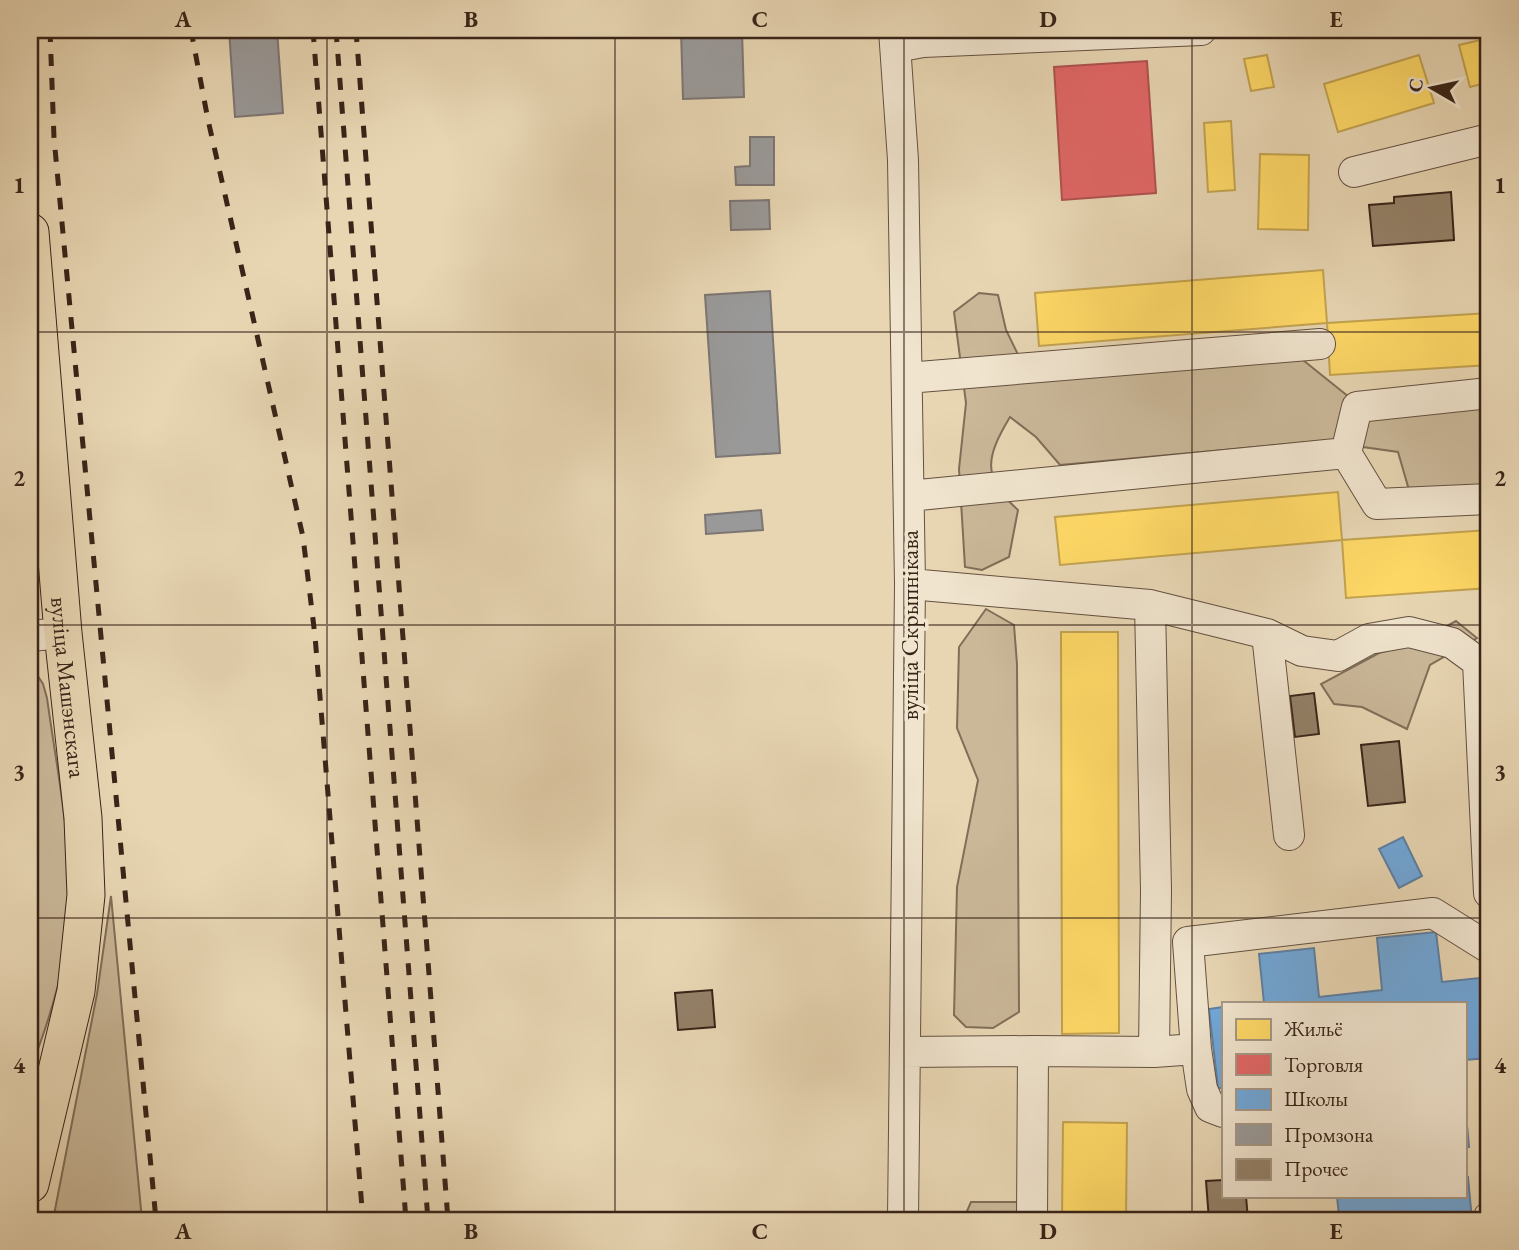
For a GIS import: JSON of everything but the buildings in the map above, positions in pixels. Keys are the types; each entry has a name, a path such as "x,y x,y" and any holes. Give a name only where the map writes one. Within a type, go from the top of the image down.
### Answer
{"main road":[{"name":"вуліца Машэнскага","path":"30,232 46,635 82,818 86,895 76,991 30,1184"},
{"name":"вуліца Машэнскага","path":"30,1152 51,1100"}],"street":[{"path":"895,38 923,42 1201,30"},
{"name":"вуліца Скрыпнікава","path":"895,38 902,160 910,584 903,1220"},
{"path":"1354,172 1489,139"},
{"path":"907,378 1320,344"},
{"path":"1489,393 1357,407 1346,453 1377,504 1489,499"},
{"path":"909,496 1346,453"},
{"path":"910,584 1150,605 1267,634 1301,651 1338,656 1369,639 1409,632 1452,643 1478,662 1489,893"},
{"path":"1150,605 1156,890 1154,1052"},
{"path":"1267,634 1289,835"},
{"path":"1222,1112 1210,1107 1202,1089 1196,1049 1188,942 1433,913 1489,947"},
{"path":"905,1052 1154,1052 1196,1049"},
{"path":"1032,1051 1032,1220"}],"shaded area":[{"path":"979,293 998,295 1006,330 1030,379 1293,352 1349,397 1489,381 1489,487 1409,490 1398,452 1320,441 1060,465 1036,437 1010,417 996,444 991,466 998,487 1018,510 1009,557 982,570 965,567 959,469 966,403 954,312"},
{"path":"986,609 1014,625 1017,664 1019,1012 993,1028 966,1027 954,1015 957,887 978,780 957,728 959,647"},
{"path":"1456,621 1477,638 1430,665 1407,729 1362,707 1334,704 1321,684 1379,653 1418,642"},
{"path":"30,664 43,684 47,698 65,820 70,894 67,939 58,984 30,1070"},
{"path":"111,896 142,1220 53,1220 97,994"},
{"path":"971,1202 1046,1202 1047,1220 963,1220"}],"railway":[{"path":"50,30 54,138 156,1220"},
{"path":"191,30 208,120 303,537 315,636 363,1220"},
{"path":"313,30 406,1220"},
{"path":"336,30 428,1220"},
{"path":"356,30 448,1220"}]}
